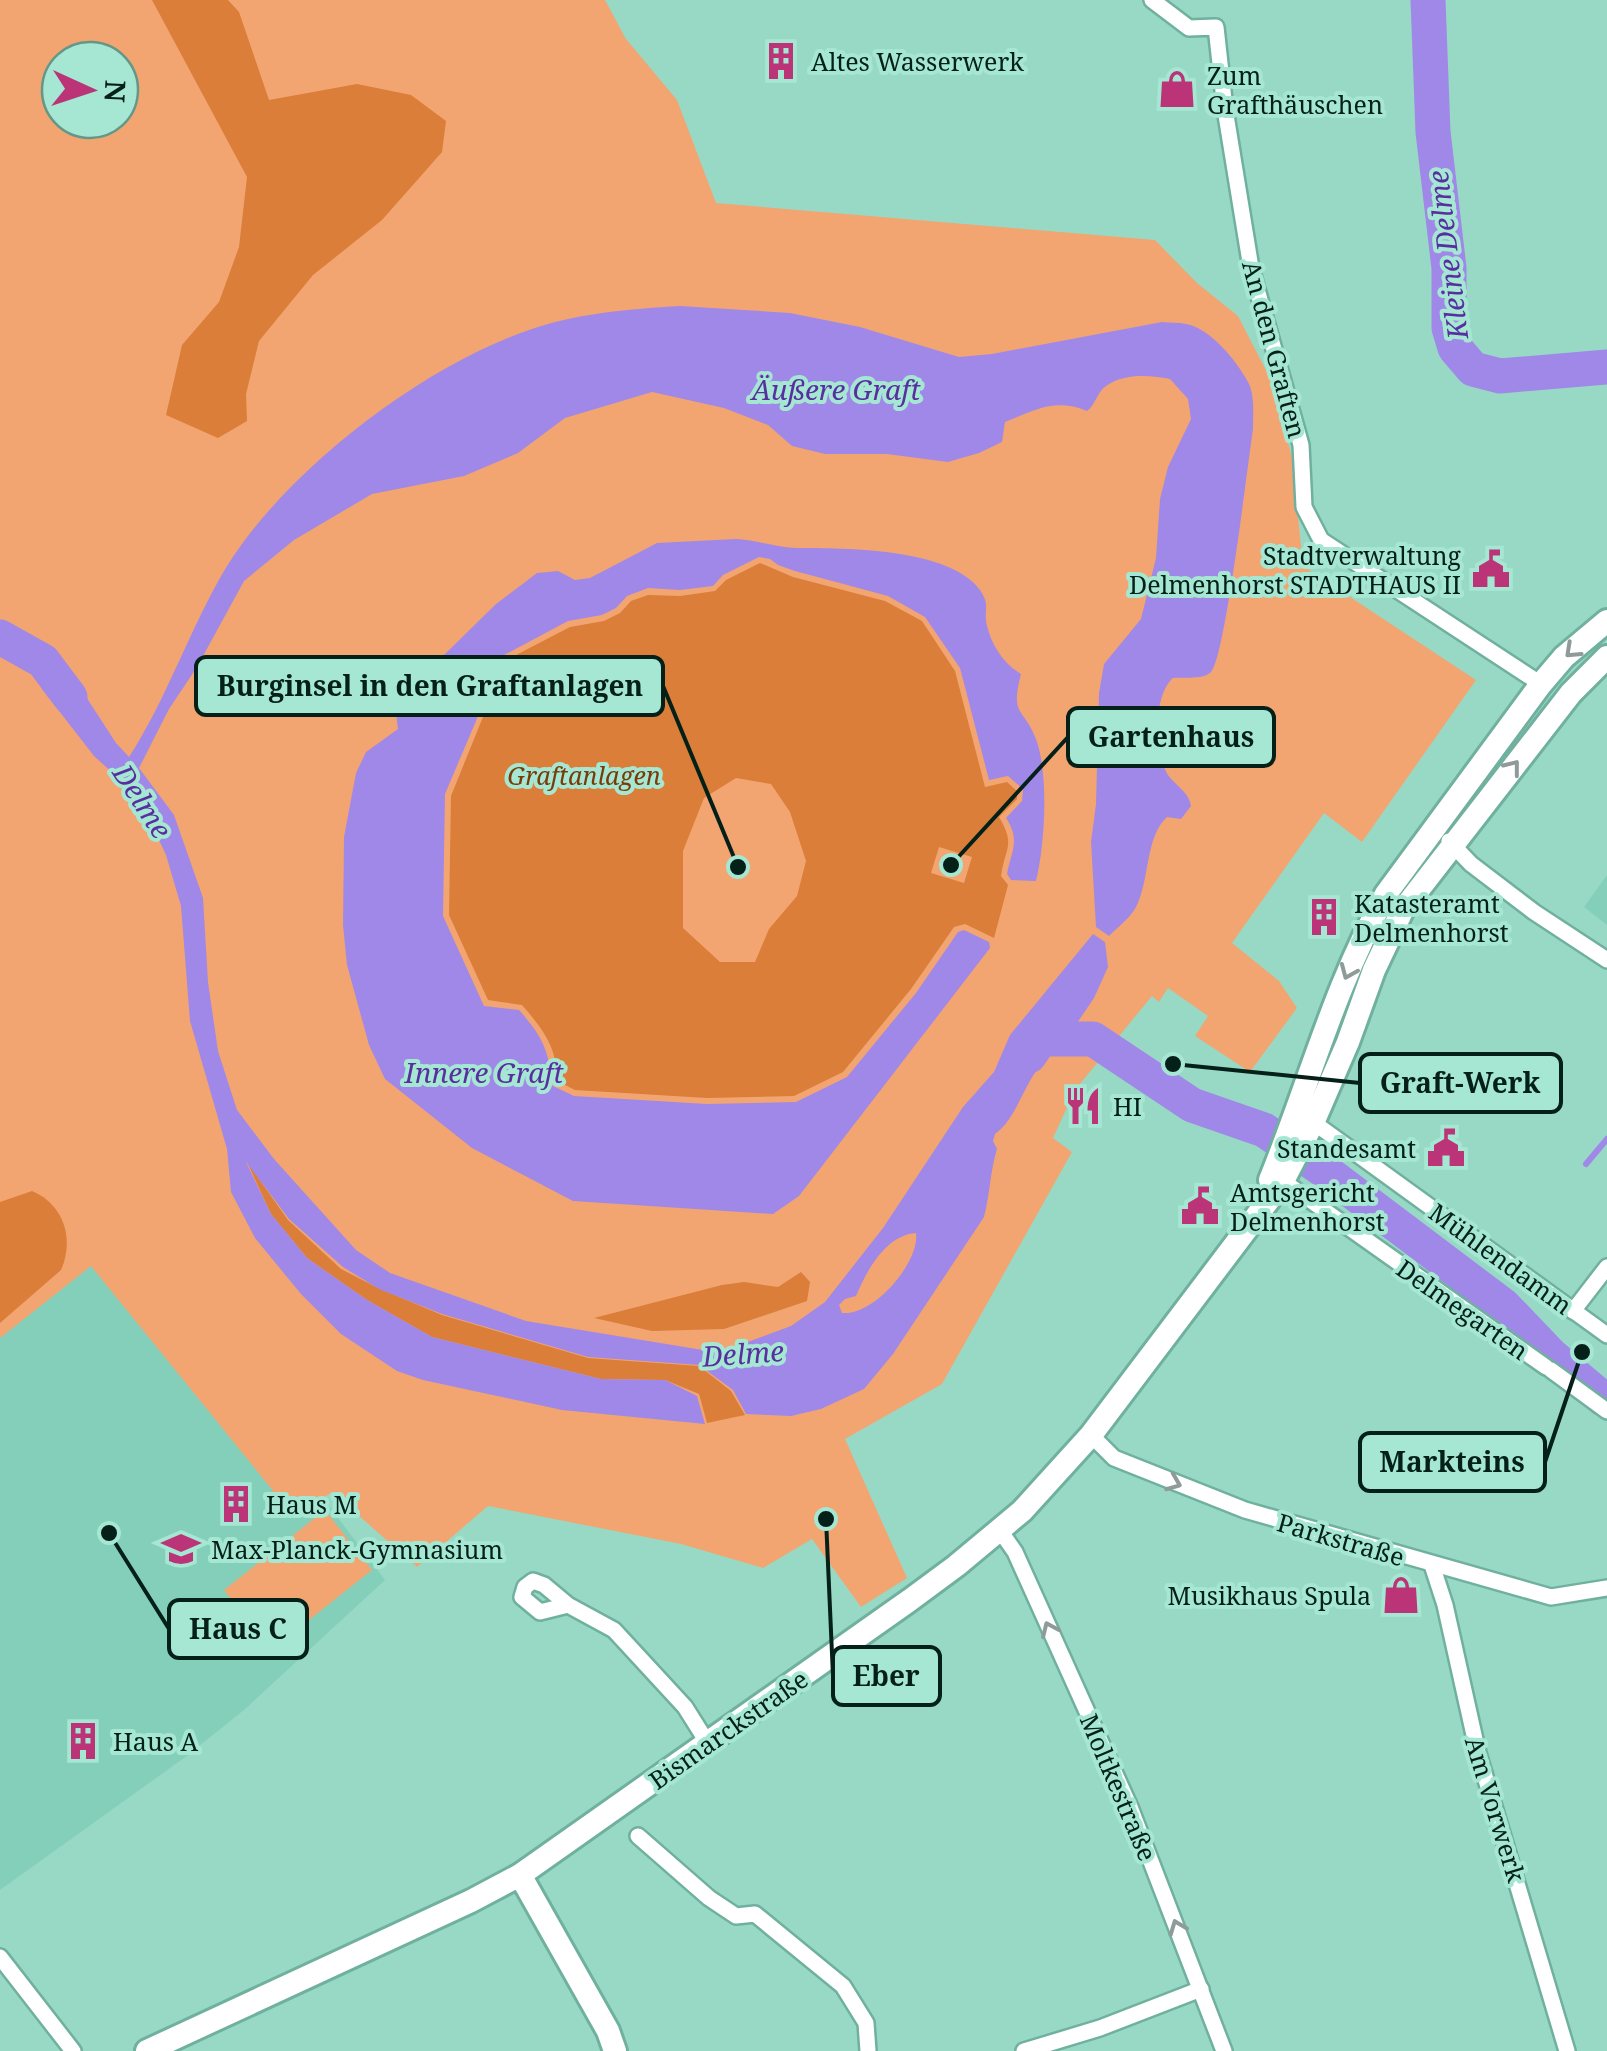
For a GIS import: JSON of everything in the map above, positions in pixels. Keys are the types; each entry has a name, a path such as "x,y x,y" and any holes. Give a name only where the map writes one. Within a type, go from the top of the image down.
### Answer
{"main road":[{"path":"1302,1127 1334,1003 1366,930 1394,881 1540,684 1564,657 1607,621"},
{"path":"1302,1127 1348,1042 1374,970 1402,912 1571,693 1607,657"},
{"name":"Bismarckstraße","path":"147,2051 471,1901 520,1874 956,1566 1022,1510 1092,1435 1246,1228 1284,1171 1302,1127"},
{"path":"520,1874 608,2031 615,2051"}],"street":[{"name":"An den Graften","path":"1152,0 1190,28 1216,27 1251,268 1301,445 1304,507 1320,540 1540,684"},
{"path":"1434,829 1471,864 1534,912 1607,960"},
{"name":"Mühlendamm","path":"1302,1127 1427,1204 1607,1335"},
{"name":"Delmegarten","path":"1284,1171 1504,1340 1607,1410"},
{"path":"1573,1311 1607,1267"},
{"name":"Parkstraße","path":"1092,1435 1114,1458 1245,1510 1551,1597 1607,1588"},
{"name":"Moltkestraße","path":"999,1529 1015,1552 1130,1807 1224,2051"},
{"name":"Am Vorwerk","path":"1432,1565 1445,1605 1478,1752 1567,2051"},
{"path":"568,1605 614,1630 685,1707 707,1742"},
{"path":"638,1836 710,1898 736,1916 755,1914 843,1986 866,2023 868,2051"},
{"path":"0,1957 73,2051"},
{"path":"1024,2051 1100,2028 1201,1990"}],"shaded area":[{"path":"1607,875 1607,925 1584,907"},
{"name":"Max-Planck-Gymnasium","path":"91,1266 295,1518 323,1498 385,1580 244,1710 184,1758 0,1890 0,1338"}],"green space":[{"name":"Graftanlagen","path":"0,0 605,0 626,39 677,100 716,203 1155,240 1197,283 1238,316 1270,378 1292,457 1303,566 1476,680 1362,842 1324,813 1232,943 1279,981 1297,1008 1250,1072 1195,1036 1208,1016 1168,988 1159,1002 1152,996 1075,1090 1053,1138 1072,1152 942,1384 845,1439 907,1578 861,1607 812,1539 763,1568 681,1544 488,1506 417,1567 332,1492 295,1518 91,1266 0,1338"},
{"path":"152,0 228,0 239,12 269,100 357,84 411,95 446,121 442,152 382,220 313,275 259,341 246,394 247,421 218,438 166,415 182,345 219,302 239,247 247,177"},
{"path":"760,563 793,577 885,601 922,621 955,671 985,787 1007,782 1017,791 1017,799 999,817 1008,841 1001,876 1008,885 994,938 965,924 954,927 911,989 843,1072 794,1096 707,1098 575,1090 557,1081 548,1040 522,1005 488,1000 449,915 451,796 509,659 570,627 604,621 620,613 631,601 648,595 715,591 726,580","holes":["736,778 771,784 790,812 806,861 797,896 769,929 755,962 720,962 683,928 683,851 704,798","939,847 972,857 964,883 931,873"]},
{"path":"247,1162 288,1220 341,1269 378,1288 442,1315 588,1358 699,1366 731,1391 745,1415 707,1423 699,1394 665,1380 601,1379 432,1337 367,1300 307,1258 271,1214"},
{"path":"32,1191 52,1204 63,1223 65,1258 61,1270 0,1323 0,1202"},
{"path":"801,1272 810,1282 807,1301 724,1329 652,1331 594,1318 722,1285 744,1282 778,1287"},
{"path":"325,1510 372,1570 271,1650 224,1590"}],"water":[{"name":"Äußere Graft","path":"680,306 790,313 860,327 959,357 1162,322 1183,323 1204,332 1230,355 1248,382 1253,405 1235,558 1217,659 1208,675 1173,678 1166,686 1159,710 1158,739 1163,765 1191,806 1181,819 1167,817 1160,826 1136,907 1109,936 1096,927 1091,842 1099,693 1104,664 1141,619 1156,558 1160,499 1168,467 1191,419 1188,399 1170,379 1137,376 1113,382 1087,411 1055,406 1026,413 1005,422 1002,442 948,462 887,454 825,454 792,446 768,425 724,408 652,392 565,418 518,453 464,476 372,494 294,540 244,581 169,709 139,768 174,815 203,898 208,982 218,1051 237,1110 274,1159 356,1250 390,1273 526,1321 709,1351 731,1348 791,1326 825,1302 883,1228 963,1107 994,1072 1010,1035 1093,934 1105,942 1108,967 1094,998 1058,1051 1038,1068 1012,1115 995,1134 997,1149 984,1217 893,1354 864,1389 821,1409 791,1416 746,1414 733,1390 699,1365 588,1357 442,1314 379,1289 343,1267 289,1219 246,1162 271,1214 307,1258 367,1300 432,1337 601,1379 665,1380 697,1396 705,1424 562,1410 423,1380 397,1371 341,1334 301,1294 255,1238 231,1192 227,1149 190,1021 181,906 166,855 145,810 94,756 42,689 43,661 53,656 129,757 227,566 284,494 360,426 445,369 529,330 566,319","holes":["916,1233 915,1245 893,1285 868,1306 842,1313 839,1305 856,1296 872,1265 887,1247"]},
{"name":"Innere Graft","path":"736,539 790,548 868,550 921,558 965,576 980,590 992,641 1004,660 1021,674 1017,705 1040,754 1044,810 1036,881 1011,880 1007,874 1014,840 1006,818 1022,801 1023,789 1008,776 989,780 960,668 925,617 888,596 759,557 723,575 713,586 648,588 627,596 602,615 568,621 504,655 445,794 443,916 484,1006 519,1010 539,1036 549,1063 551,1085 574,1096 707,1104 796,1102 847,1077 916,993 958,932 964,930 989,942 990,948 799,1196 773,1214 573,1201 472,1148 385,1079 369,1045 347,965 343,925 344,837 356,773 366,752 398,729 398,694 414,662 429,663 445,654 496,604 537,573 558,571 575,580 590,578 657,543"}],"waterway":[{"name":"Kleine Delme","path":"1428,0 1433,132 1449,268 1449,328 1455,348 1473,369 1500,376 1607,367"},
{"name":"Delme","path":"0,637 43,661 70,697"},
{"name":"Delme","path":"1029,1056 1041,1039 1093,1039 1192,1105 1264,1130 1325,1171 1504,1306 1551,1355 1603,1399"},
{"path":"1586,1164 1607,1139"}],"place":[{"name":"Altes Wasserwerk","path":"781,61"},
{"name":"Zum Grafthäuschen","path":"1177,89"},
{"name":"Stadtverwaltung Delmenhorst STADTHAUS II","path":"1491,569"},
{"name":"Gartenhaus","path":"951,865"},
{"name":"Burginsel in den Graftanlagen","path":"738,867"},
{"name":"Katasteramt Delmenhorst","path":"1324,917"},
{"name":"Graft-Werk","path":"1173,1064"},
{"name":"HI","path":"1083,1106"},
{"name":"Standesamt","path":"1446,1148"},
{"name":"Amtsgericht Delmenhorst","path":"1200,1206"},
{"name":"Markteins","path":"1582,1352"},
{"name":"Haus M","path":"236,1504"},
{"name":"Eber","path":"826,1519"},
{"name":"Haus C","path":"109,1533"},
{"name":"Max-Planck-Gymnasium","path":"181,1549"},
{"name":"Musikhaus Spula","path":"1401,1595"},
{"name":"Haus A","path":"83,1741"}]}
